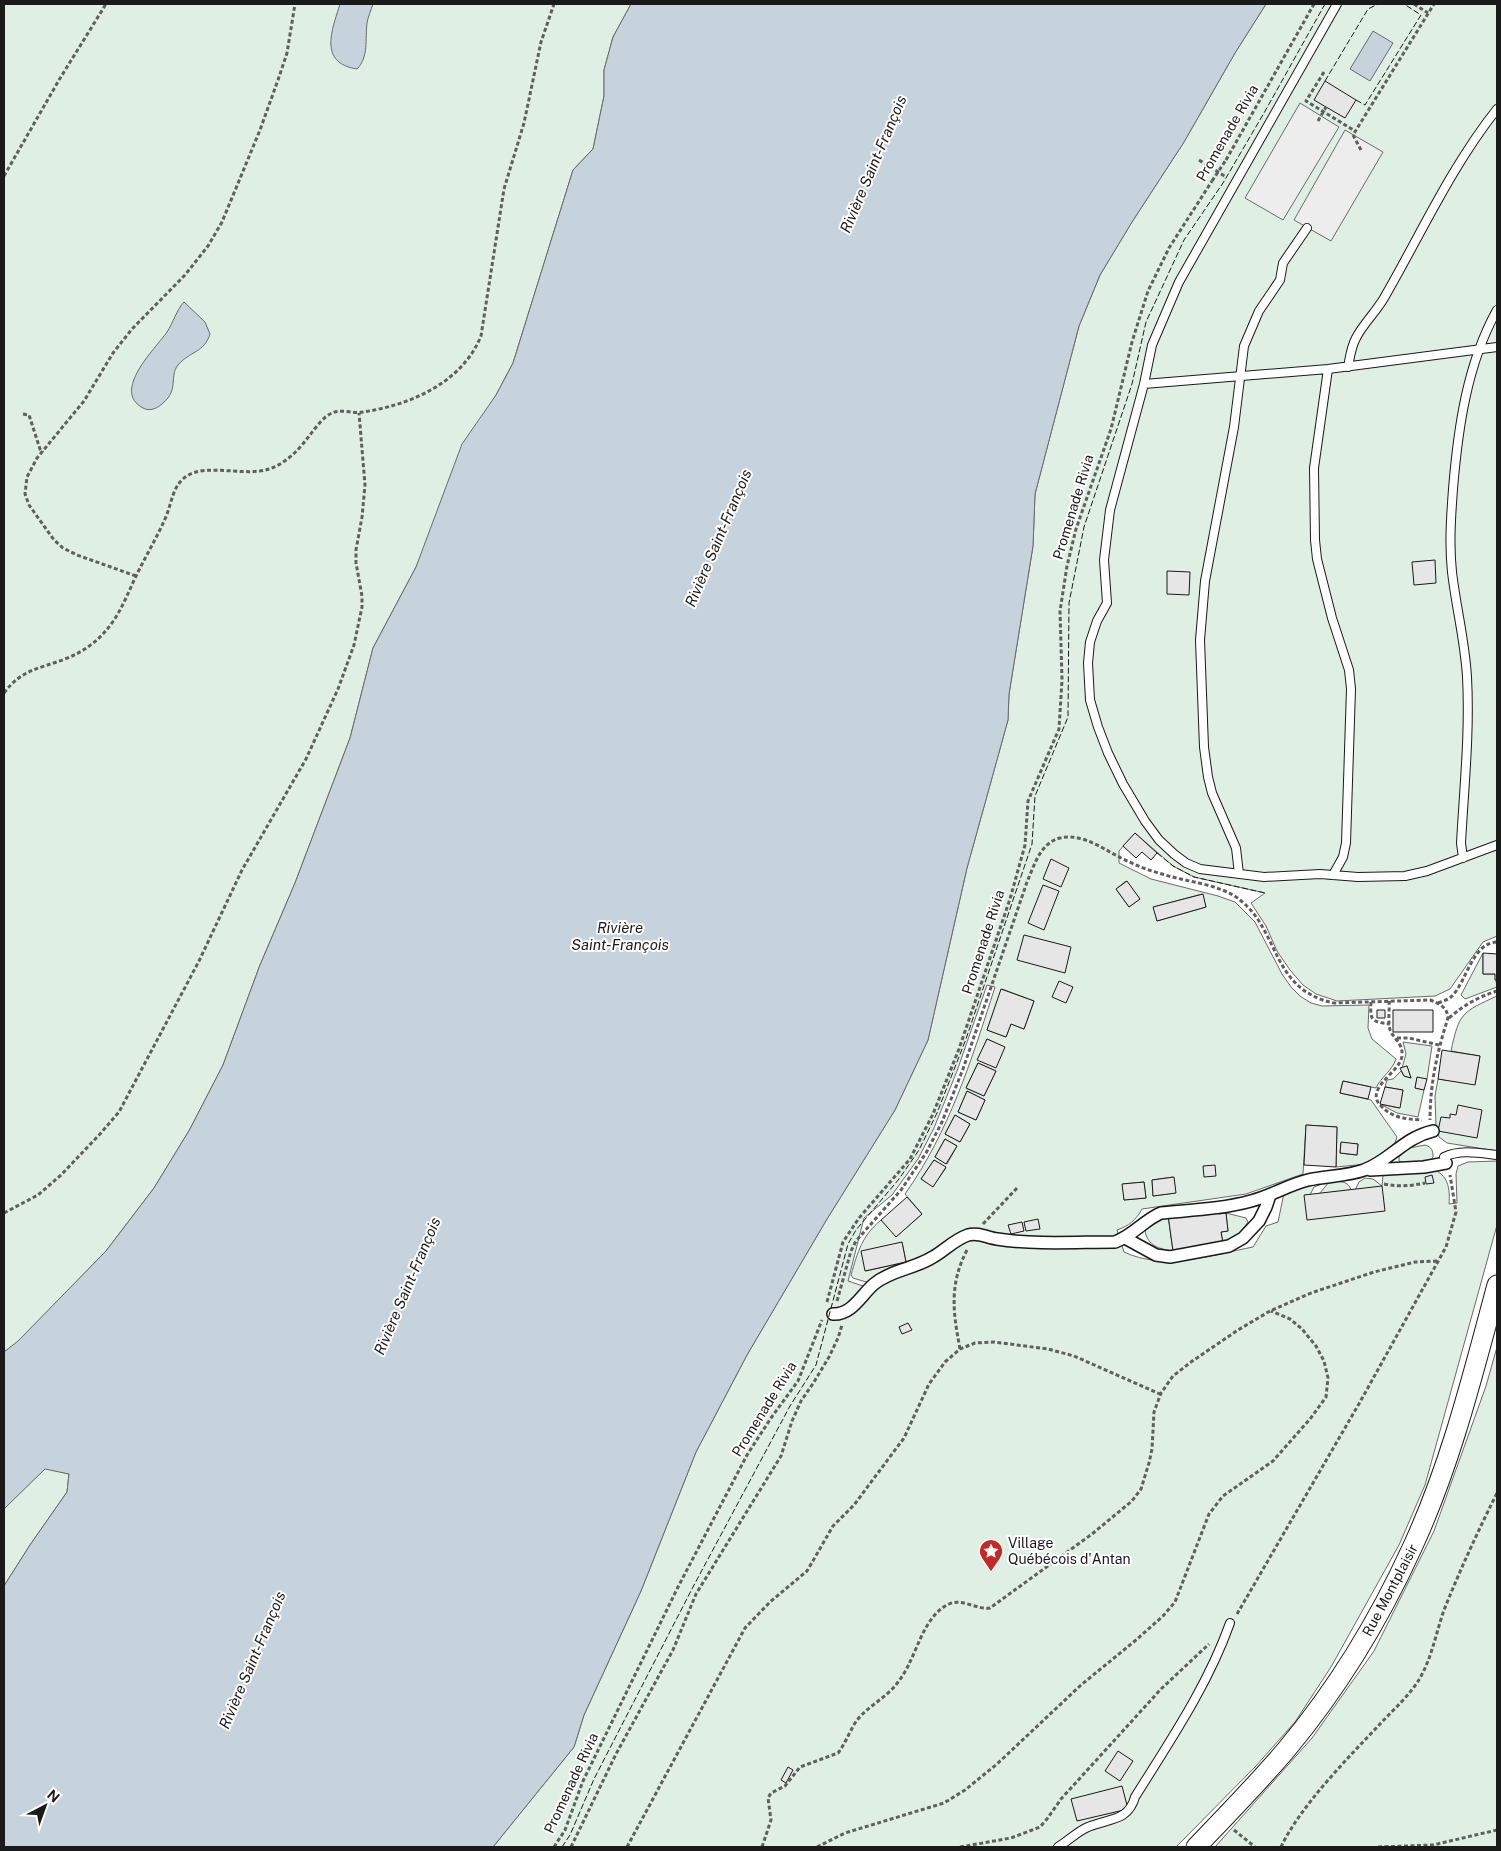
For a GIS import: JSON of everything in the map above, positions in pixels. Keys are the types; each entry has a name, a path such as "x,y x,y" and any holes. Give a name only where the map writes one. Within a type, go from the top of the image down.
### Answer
{"street":[{"path":"1366,1170 1378,1164 1431,1126"},
{"path":"830,1314 850,1310 859,1298 886,1276 919,1264 959,1239 974,1234 1013,1242 1115,1242 1161,1213 1231,1205 1252,1201 1299,1183 1366,1170 1424,1167 1445,1160"},
{"path":"1124,1238 1156,1255 1170,1257 1229,1246 1243,1238 1259,1221 1270,1194"},
{"name":"Rue Montplaisir","path":"1196,1847 1262,1778 1309,1721 1346,1669 1382,1609 1413,1547 1439,1483 1463,1410 1497,1285"}],"lane":[{"path":"1338,4 1179,282 1152,345 1144,384 1110,510 1104,560 1107,603 1097,621 1090,642 1088,663 1090,700 1104,745 1123,784 1145,821 1159,840 1174,854 1186,863 1200,869 1264,877 1333,875 1358,877 1405,876 1427,871 1497,846"},
{"path":"1348,367 1356,336 1384,299 1443,189 1497,109"},
{"path":"1239,874 1236,848 1212,793 1204,746 1200,640 1205,581 1234,427 1244,346 1259,310 1280,280 1283,263 1307,228"},
{"path":"1463,858 1461,843 1467,722 1467,676 1463,637 1452,570 1450,537 1457,440 1463,409 1478,350 1497,310"},
{"path":"1144,384 1348,367 1497,347"},
{"path":"1328,369 1314,468 1315,540 1317,559 1332,618 1349,670 1350,690 1346,843 1343,857 1333,875"},
{"path":"1445,1160 1457,1153 1471,1152 1497,1155"},
{"path":"1058,1847 1087,1827 1118,1818 1128,1813 1135,1797 1180,1726 1221,1648 1230,1623"}],"path":[{"path":"4,176 59,80 106,4"},
{"path":"136,576 77,555 63,548 45,530 29,505 25,494 25,486 30,469 84,401 113,353 132,328 185,275 208,246 222,222 257,139 278,80 287,53 295,4"},
{"path":"4,693 11,684 26,672 70,657 88,648 97,640 120,610 166,517 178,484 186,476 198,472 260,472 268,470 294,453 325,418 332,413 343,411 359,413 376,410 430,392 450,377 478,344 481,336 504,188 524,123 541,42 554,4"},
{"name":"Promenade Rivia","path":"554,1847 565,1830 583,1781 678,1587 747,1455 770,1418 798,1381 830,1314 843,1242 859,1218 910,1159 933,1114 959,1049 1015,881 1025,845 1028,801 1058,729 1062,680 1060,611 1067,566 1076,529 1110,428 1132,342 1148,291 1170,248 1226,160 1314,4"},
{"path":"1414,4 1428,13"},
{"path":"1361,150 1353,135 1355,131 1434,4"},
{"path":"1324,72 1306,101 1355,131"},
{"path":"1318,121 1326,107"},
{"path":"1199,160 1228,178"},
{"path":"4,1213 38,1195 61,1175 119,1112 199,961 249,857 280,808 306,759 338,689 354,644 362,607 356,563 365,485 359,413"},
{"path":"23,414 29,415 40,449 43,452"},
{"path":"1438,1003 1448,999 1457,990 1476,956 1484,947 1491,942 1497,942"},
{"path":"1448,1018 1465,1004 1497,991"},
{"path":"1389,1001 1390,1031 1401,1045 1401,1061 1380,1087 1376,1097 1377,1103 1389,1114 1431,1126"},
{"path":"1371,1002 1370,1014 1373,1020 1377,1023 1390,1024"},
{"path":"1396,1038 1409,1038 1439,1045"},
{"path":"960,1349 954,1317 954,1280 960,1262 974,1234 991,1213 1017,1188"},
{"path":"762,1847 771,1820 768,1798 771,1793 785,1786 800,1767 838,1753 855,1723 895,1686 932,1620 943,1607 958,1602 986,1609 990,1608 1092,1534 1132,1501 1141,1489 1149,1463 1152,1449 1154,1412 1160,1394 1173,1376 1238,1330 1270,1311 1311,1293 1374,1272 1415,1262 1439,1261"},
{"path":"817,1847 845,1833 944,1803 965,1790 997,1764 1081,1686 1143,1634 1175,1602 1209,1514 1223,1496 1273,1461 1326,1397 1328,1378 1324,1361 1316,1346 1290,1319 1270,1311"},
{"path":"572,1847 612,1762 673,1650 696,1594 781,1456 800,1401 814,1382 838,1338 842,1325 830,1314"},
{"path":"627,1847 745,1628 770,1602 807,1571 833,1526 854,1505 904,1438 935,1377 945,1362 960,1349 975,1343 994,1342 1048,1349 1074,1356 1160,1394"},
{"path":"1281,1847 1288,1832 1312,1799 1404,1699 1420,1678 1430,1657 1444,1611 1497,1493"},
{"path":"1230,1826 1255,1847"},
{"path":"1378,1847 1433,1845 1497,1830"}],"green space":[{"path":"4,4 631,4 613,37 604,70 604,96 593,149 573,170 513,363 496,395 416,567 373,648 350,738 295,883 260,965 223,1065 190,1129 154,1188 106,1251 18,1342 4,1352"},
{"path":"1266,4 1497,4 1497,936 1483,942 1450,989 1435,996 1337,1001 1316,994 1303,985 1277,951 1266,926 1251,903 1265,893 1194,877 1173,866 1135,833 1119,851 1119,863 1151,879 1235,902 1255,922 1282,974 1291,987 1311,1003 1322,1006 1369,1005 1368,1028 1372,1039 1396,1059 1376,1088 1343,1081 1340,1093 1371,1100 1397,1137 1395,1143 1367,1164 1336,1167 1337,1127 1306,1125 1303,1174 1246,1194 1142,1209 1132,1222 1117,1230 1124,1252 1139,1258 1172,1261 1205,1257 1253,1247 1266,1226 1278,1222 1284,1193 1297,1187 1323,1182 1314,1187 1310,1195 1355,1190 1359,1182 1365,1178 1373,1179 1382,1186 1383,1175 1435,1170 1443,1176 1448,1184 1449,1204 1457,1203 1456,1174 1458,1166 1468,1162 1497,1161 1497,1225 1425,1485 1399,1545 1331,1667 1295,1722 1255,1767 1176,1847 493,1847 574,1747 584,1715 641,1591 696,1452 747,1355 827,1219 895,1110 928,1040 967,868 1008,720 1009,694 1033,546 1035,494 1079,326 1100,275 1184,142 1235,53","holes":["1126,881 1140,899 1129,907 1116,889","1202,894 1206,907 1157,921 1154,907","987,985 995,987 968,1068 947,1120 921,1170 905,1194 922,1214 897,1236 881,1220 865,1238 851,1275 853,1278 866,1282 880,1277 911,1271 872,1289 848,1281 864,1218 892,1195 918,1159 934,1128 957,1071","1002,989 1034,1001 1024,1029 1011,1024 1006,1037 987,1030","987,1039 1004,1047 978,1060","978,1063 996,1071 984,1096 966,1088","967,1091 985,1100 976,1120 958,1112","955,1115 970,1124 960,1142 945,1134","945,1139 957,1146 947,1164 935,1157","1341,1143 1358,1144 1357,1155 1340,1153","934,1160 946,1168 933,1186 921,1179","1173,1177 1175,1193 1153,1196 1152,1180","1144,1182 1146,1198 1124,1200 1123,1184","902,1242 906,1262 866,1271"]},
{"path":"1483,953 1483,974 1495,974 1497,987 1465,999 1461,995"},
{"path":"1497,996 1497,1151 1447,1143 1439,1137 1436,1126 1435,1096 1438,1079 1475,1084 1480,1056 1451,1051 1454,1038 1460,1021 1469,1010"},
{"path":"1403,1042 1432,1046 1427,1079 1417,1078 1415,1088 1424,1090 1418,1117 1397,1113 1380,1104 1399,1108 1403,1090 1385,1087 1387,1080 1393,1079 1401,1071 1404,1076 1411,1078 1407,1066 1402,1068 1406,1054"},
{"path":"1425,1145 1431,1148 1432,1151 1433,1157 1430,1161 1403,1163 1399,1161 1399,1157 1409,1148"},
{"path":"1330,1181 1346,1183 1351,1190 1319,1194"},
{"path":"1226,1213 1246,1218 1248,1222 1236,1238 1223,1243 1221,1232 1228,1231"},
{"path":"1168,1215 1173,1251 1155,1246 1146,1236 1145,1231 1149,1225"},
{"path":"1497,1347 1497,1847 1215,1847 1312,1738 1374,1651 1434,1531 1486,1386"},
{"path":"45,1468 69,1474 67,1492 4,1586 4,1509"}],"shaded area":[{"path":"1300,103 1339,127 1283,220 1245,198"},
{"path":"1345,130 1383,152 1331,241 1294,220"}],"water":[{"path":"340,4 373,4 367,23 365,53 357,69 345,66 332,53 332,34"},
{"name":"Rivière Saint-François","path":"631,4 1266,4 1235,53 1184,142 1100,275 1079,326 1035,494 1033,546 1009,694 1008,720 967,868 928,1040 895,1110 827,1219 747,1355 696,1452 641,1591 584,1715 574,1747 493,1847 4,1847 4,1586 67,1492 69,1474 45,1469 4,1509 4,1352 18,1341 106,1251 154,1188 190,1129 223,1065 260,965 295,883 350,738 373,648 416,567 462,444 496,395 513,363 573,170 593,149 604,96 604,70 613,37"},
{"path":"1373,31 1393,43 1370,81 1350,69"},
{"path":"184,302 205,322 210,334 204,345 183,360 175,369 171,393 168,398 156,408 143,408 134,401 133,381 138,370 167,332"}],"building":[{"path":"1325,81 1356,100 1345,118 1314,100"},
{"path":"1435,560 1436,583 1414,585 1412,562"},
{"path":"1167,571 1190,572 1189,595 1167,594"},
{"path":"1135,833 1157,853 1151,860 1142,852 1136,858 1123,846"},
{"path":"1051,859 1069,868 1061,887 1043,879"},
{"path":"1127,881 1140,899 1129,907 1116,889"},
{"path":"1043,885 1059,891 1044,930 1028,923"},
{"path":"1203,894 1206,907 1157,921 1153,907"},
{"path":"1024,935 1071,947 1065,973 1017,960"},
{"path":"1483,953 1497,954 1497,980 1495,980 1495,974 1483,974"},
{"path":"1059,981 1073,987 1066,1003 1052,997"},
{"path":"1001,989 1034,1001 1024,1029 1011,1024 1006,1037 987,1030"},
{"path":"1377,1010 1385,1010 1385,1018 1377,1018"},
{"path":"1393,1010 1433,1010 1433,1032 1393,1032"},
{"path":"987,1039 1005,1047 996,1068 977,1060"},
{"path":"1442,1050 1480,1056 1475,1085 1438,1079"},
{"path":"978,1063 996,1071 984,1096 966,1088"},
{"path":"1407,1066 1411,1078 1404,1076 1400,1068"},
{"path":"1417,1077 1427,1079 1424,1090 1415,1088"},
{"path":"1343,1081 1371,1087 1368,1099 1340,1093"},
{"path":"1385,1087 1403,1090 1400,1108 1380,1104"},
{"path":"967,1091 985,1100 976,1120 958,1112"},
{"path":"1458,1105 1482,1110 1477,1138 1438,1131 1441,1117 1450,1118 1450,1114 1456,1115"},
{"path":"955,1115 970,1124 960,1142 945,1134"},
{"path":"1306,1125 1337,1127 1336,1167 1304,1165"},
{"path":"945,1139 957,1146 946,1164 935,1157"},
{"path":"1341,1142 1358,1144 1357,1155 1340,1153"},
{"path":"934,1160 946,1167 933,1187 921,1179"},
{"path":"1215,1165 1216,1176 1204,1177 1203,1166"},
{"path":"1432,1175 1434,1183 1426,1184 1425,1177"},
{"path":"1174,1177 1176,1193 1153,1196 1152,1180"},
{"path":"1144,1182 1146,1198 1124,1200 1122,1184"},
{"path":"1382,1186 1385,1211 1307,1220 1304,1195"},
{"path":"907,1197 922,1214 896,1237 881,1220"},
{"path":"1218,1208 1219,1214 1226,1213 1228,1231 1221,1232 1223,1243 1173,1251 1168,1215"},
{"path":"1038,1219 1040,1229 1026,1231 1024,1222"},
{"path":"1022,1222 1024,1231 1011,1234 1008,1225"},
{"path":"902,1242 906,1262 865,1271 861,1251"},
{"path":"908,1323 912,1330 902,1334 899,1327"},
{"path":"1118,1751 1133,1761 1120,1781 1105,1771"},
{"path":"788,1767 793,1770 786,1783 781,1780"},
{"path":"1122,1786 1128,1809 1077,1821 1071,1799"}],"fence":[{"path":"562,1847 570,1835 594,1779 693,1587 790,1406 816,1365 848,1244 856,1230 899,1179 919,1150 937,1113 966,1039 1032,844 1035,796 1068,717 1069,603 1084,527 1132,384 1146,322 1184,240 1223,183 1325,4"},
{"path":"1325,81 1368,9 1378,4"},
{"path":"1356,100 1365,105 1421,15 1404,4"},
{"path":"1157,853 1173,866 1194,877 1265,893"}],"place":[{"name":"Village Québécois d'Antan","path":"991,1572"}]}
